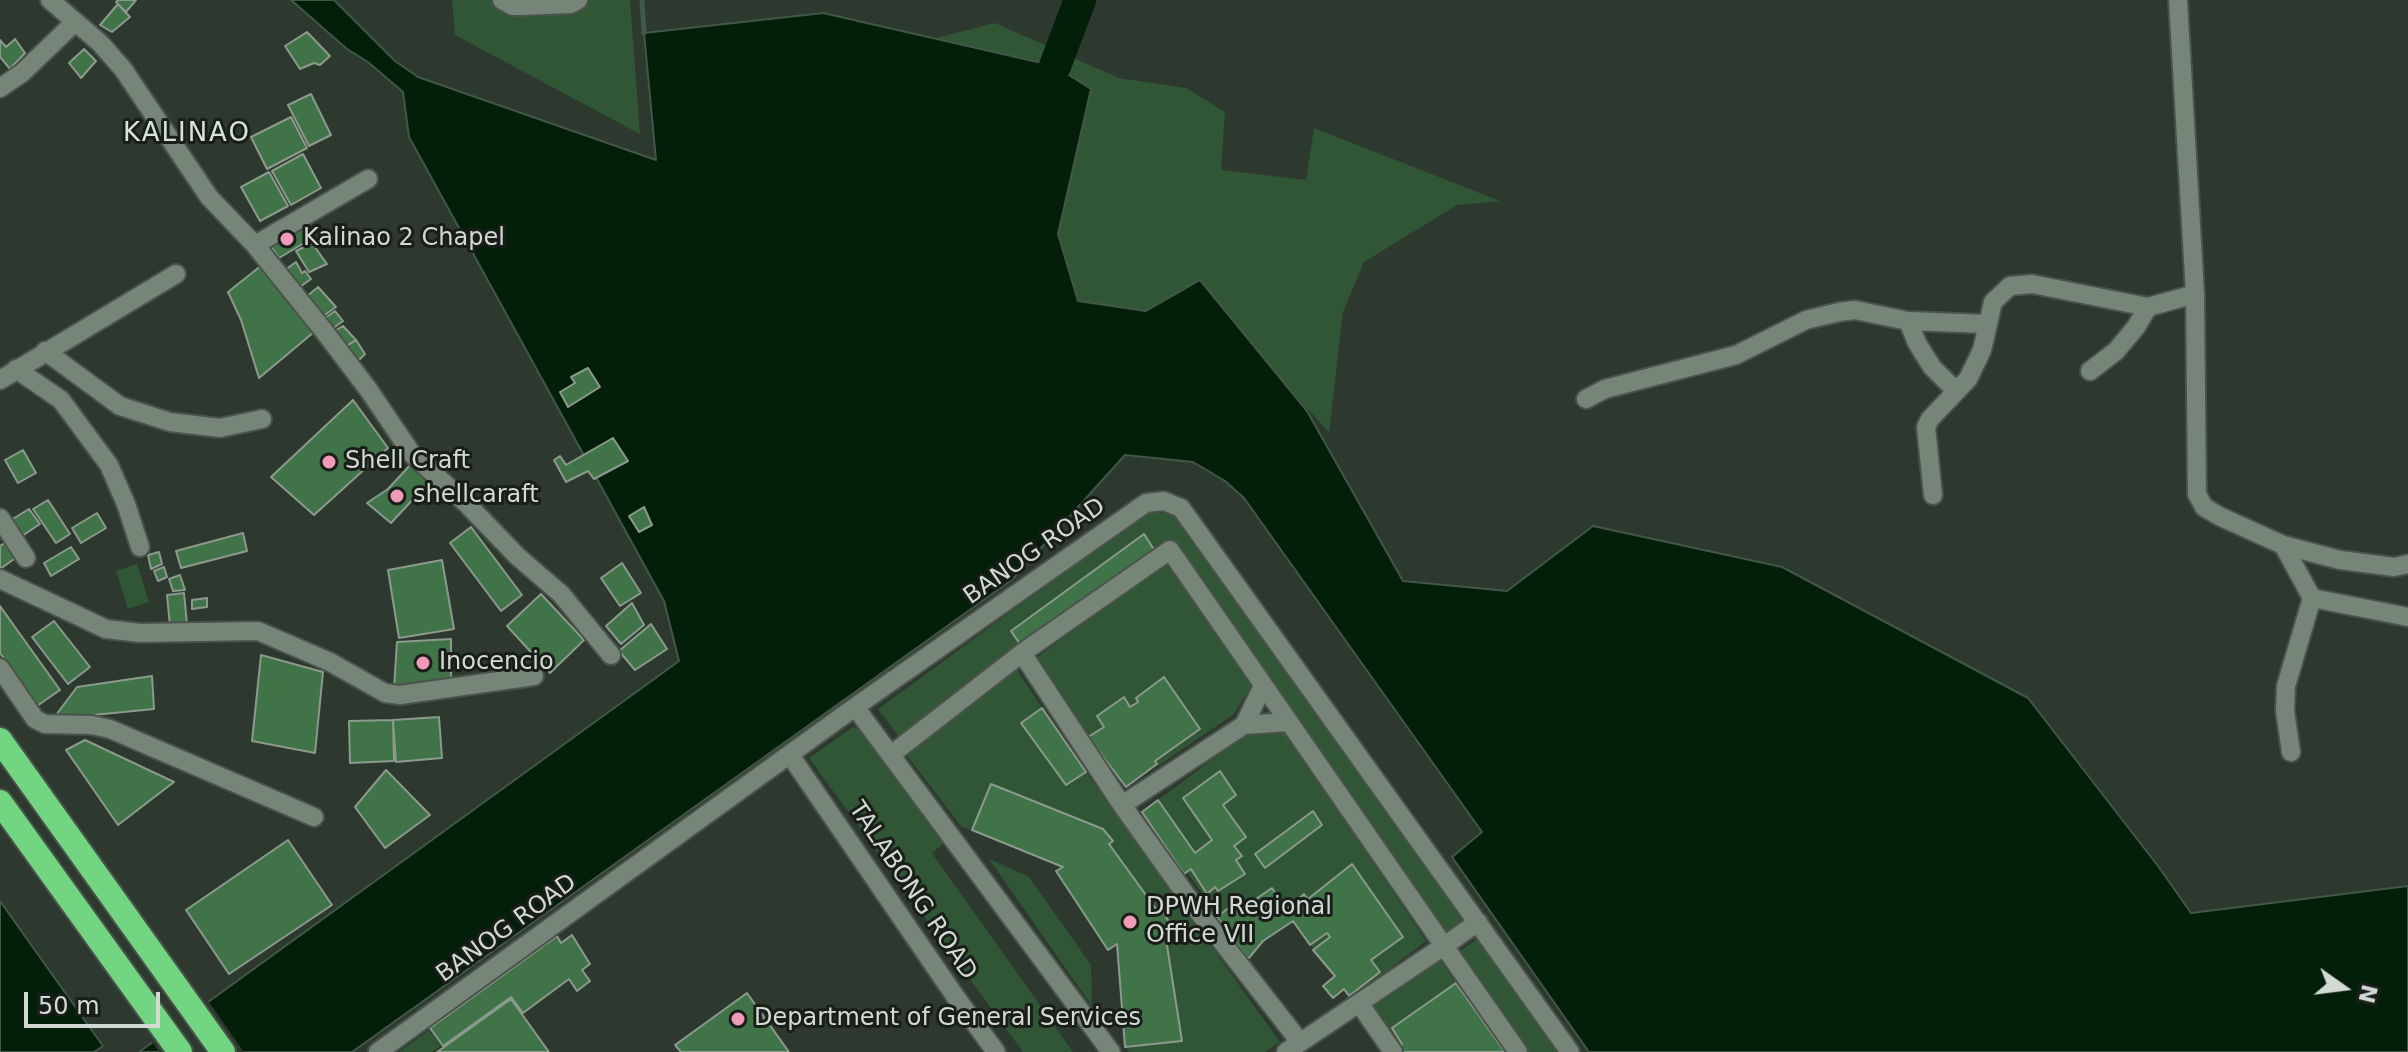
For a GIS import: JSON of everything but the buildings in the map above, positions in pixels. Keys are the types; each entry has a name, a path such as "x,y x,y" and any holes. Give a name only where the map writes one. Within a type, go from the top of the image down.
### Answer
{"highway":[{"path":"0,740 223,1052"},
{"path":"0,802 180,1052"}],"street":[{"path":"50,0 100,43 123,69 209,197 255,245 368,389 412,454 466,503 517,556 561,594 611,655"},
{"path":"502,0 513,6 521,6 571,4 578,0"},
{"path":"2178,0 2195,294 2197,494 2204,507 2219,516 2283,545 2340,560 2394,567 2408,564"},
{"path":"0,88 22,73 75,22"},
{"path":"255,245 368,179"},
{"path":"0,380 176,274"},
{"path":"1933,495 1926,427 1968,379 1982,350 1993,302 2010,286 2032,284 2148,307 2195,294"},
{"path":"2090,371 2116,351 2148,307"},
{"path":"1586,399 1605,389 1736,355 1806,320 1855,310 1908,321 1987,324"},
{"path":"1908,321 1932,367 1956,391"},
{"path":"45,351 120,406 170,422 220,428 262,419"},
{"path":"16,369 61,400 109,465 140,547"},
{"name":"BANOG ROAD","path":"378,1052 855,707 1146,503 1164,501 1181,508 1570,1052"},
{"path":"0,518 26,558"},
{"path":"2283,545 2312,598 2286,686 2285,711 2291,752"},
{"path":"892,754 1022,653 1170,550 1518,1052"},
{"path":"0,579 106,629 140,633 258,631 330,662 385,693 400,695 534,676"},
{"path":"2312,598 2408,617"},
{"path":"1022,653 1122,805 1293,1047 1478,922"},
{"path":"0,668 35,719 45,724 92,725 110,729 314,817"},
{"path":"1244,725 1263,686"},
{"path":"855,707 1111,1052"},
{"path":"1122,805 1244,725 1289,722"},
{"name":"TALABONG ROAD","path":"790,755 996,1052"},
{"path":"1359,1003 1393,1052"}],"shaded area":[{"path":"291,0 334,0 395,61 418,77 656,160 644,33 823,13 1055,66 1091,89 1058,234 1078,301 1146,311 1200,280 1307,411 1403,581 1507,591 1593,526 1782,567 2028,698 2191,913 2408,886 2408,1052 1589,1052 1452,857 1482,832 1244,498 1225,481 1193,462 1125,455 1013,579 352,1052 139,1052 679,661 664,601 409,137 403,92"},
{"path":"452,0 630,0 640,134 455,35"},
{"path":"995,23 1119,78 1186,88 1225,112 1221,170 1306,180 1314,128 1500,201 1457,205 1364,262 1343,312 1329,432 1208,302 1095,327 874,54"},
{"path":"1146,513 1168,513 1180,521 1465,918 1446,932 1173,544 1155,551 1145,534 1012,631 1022,647 900,738 878,709"},
{"path":"1167,561 1252,686 1233,715 1158,766 1155,761 1200,729 1165,677 1130,707 1123,697 1097,716 1104,727 1088,737 1035,659"},
{"path":"137,564 149,602 128,609 116,571"},
{"path":"1017,670 1042,708 1021,723 1086,772 1280,1042 1265,1052 1129,1052 1125,1047 1117,945 1108,950 1056,871 1062,867 961,826 905,753"},
{"path":"853,727 863,731 944,843 932,853 1073,1052 1023,1052 809,758"},
{"path":"1281,727 1426,941 1351,998 1293,921 1263,941 1248,959 1142,812 1253,729"},
{"path":"989,859 1029,877 1091,965 1092,1006"},
{"path":"0,901 103,1046 94,1052 0,1052"},
{"path":"1480,937 1560,1052 1527,1052 1457,953"},
{"path":"1440,959 1456,983 1400,1052 1371,1007"},
{"path":"429,1030 441,1046 432,1052 399,1052"}],"pier":[{"path":"206,998 244,1052 159,1052 150,1039"}],"waterway":[{"path":"642,0 644,33"},
{"path":"1055,66 1080,0"}],"place":[{"name":"Kalinao 2 Chapel","path":"287,239"},
{"name":"Shell Craft","path":"329,462"},
{"name":"shellcaraft","path":"397,496"},
{"name":"Inocencio","path":"423,663"},
{"name":"DPWH Regional Office VII","path":"1130,922"},
{"name":"Department of General Services","path":"738,1019"}],"district":[{"name":"KALINAO","path":"187,134"}]}
